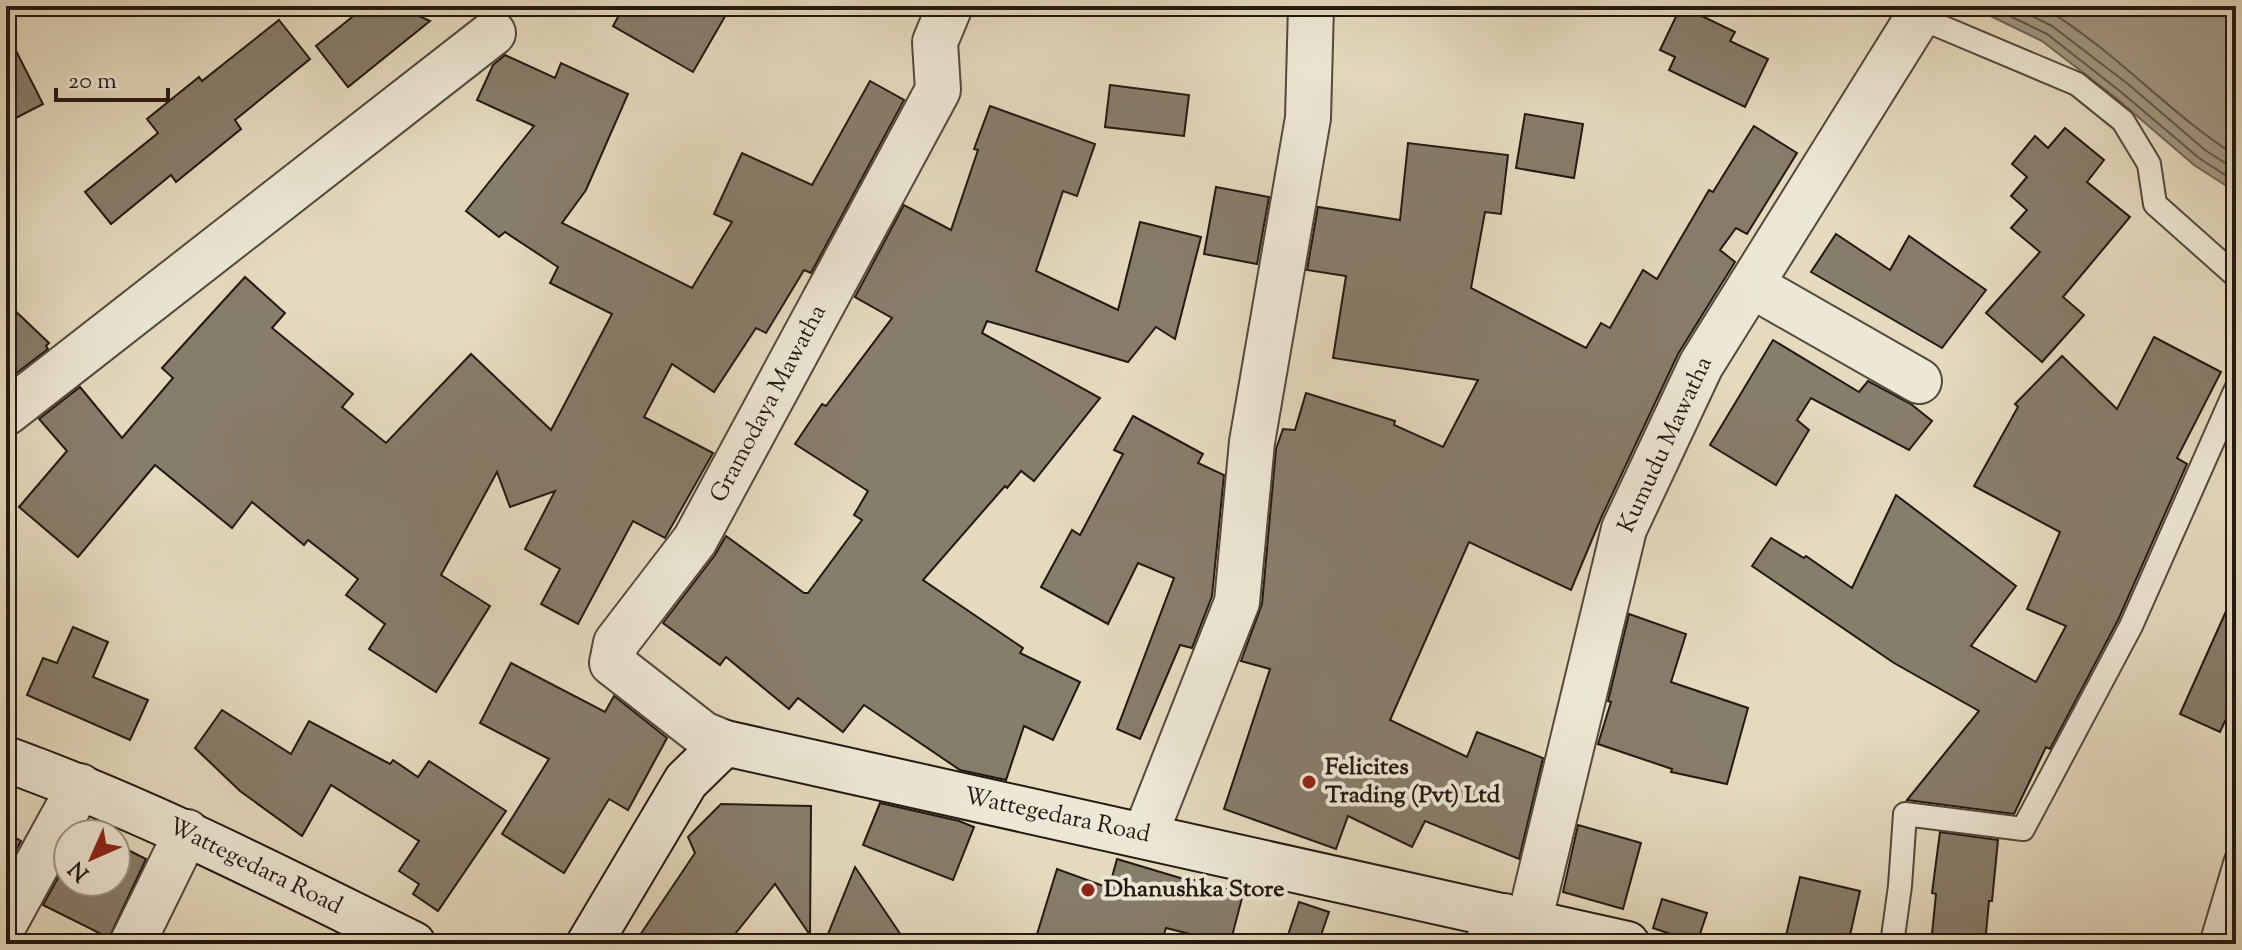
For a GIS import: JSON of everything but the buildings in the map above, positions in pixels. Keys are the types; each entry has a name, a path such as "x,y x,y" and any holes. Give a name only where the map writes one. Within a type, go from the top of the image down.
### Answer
{"street":[{"name":"Gramodaya Mawatha","path":"725,743 703,734 612,663 616,643 695,540 938,90 935,42 950,6"},
{"path":"1145,835 1237,602 1252,442 1308,118 1311,6"},
{"name":"Kumudu Mawatha","path":"1507,927 1624,529 1701,365 1918,17"},
{"path":"6,413 493,33"},
{"path":"1751,285 1919,381"},
{"name":"Wattegedara Road","path":"725,743 1145,835 1507,927 1627,944"},
{"path":"589,944 686,781 725,743"},
{"name":"Wattegedara Road","path":"6,759 80,786 187,832 413,944"},
{"path":"6,921 80,786"},
{"path":"132,944 187,832"}],"lane":[{"path":"1918,17 2077,84 2123,121 2149,164 2155,204 2236,276"},
{"path":"1892,944 1905,814 2023,829 2131,626 2236,389"},
{"path":"2211,944 2236,860"}],"water":[{"path":"1970,6 2236,6 2236,192 2194,165 2116,98 2042,41"}],"place":[{"name":"Felicites Trading (Pvt) Ltd","path":"1309,782"},
{"name":"Dhanushka Store","path":"1088,890"}]}
